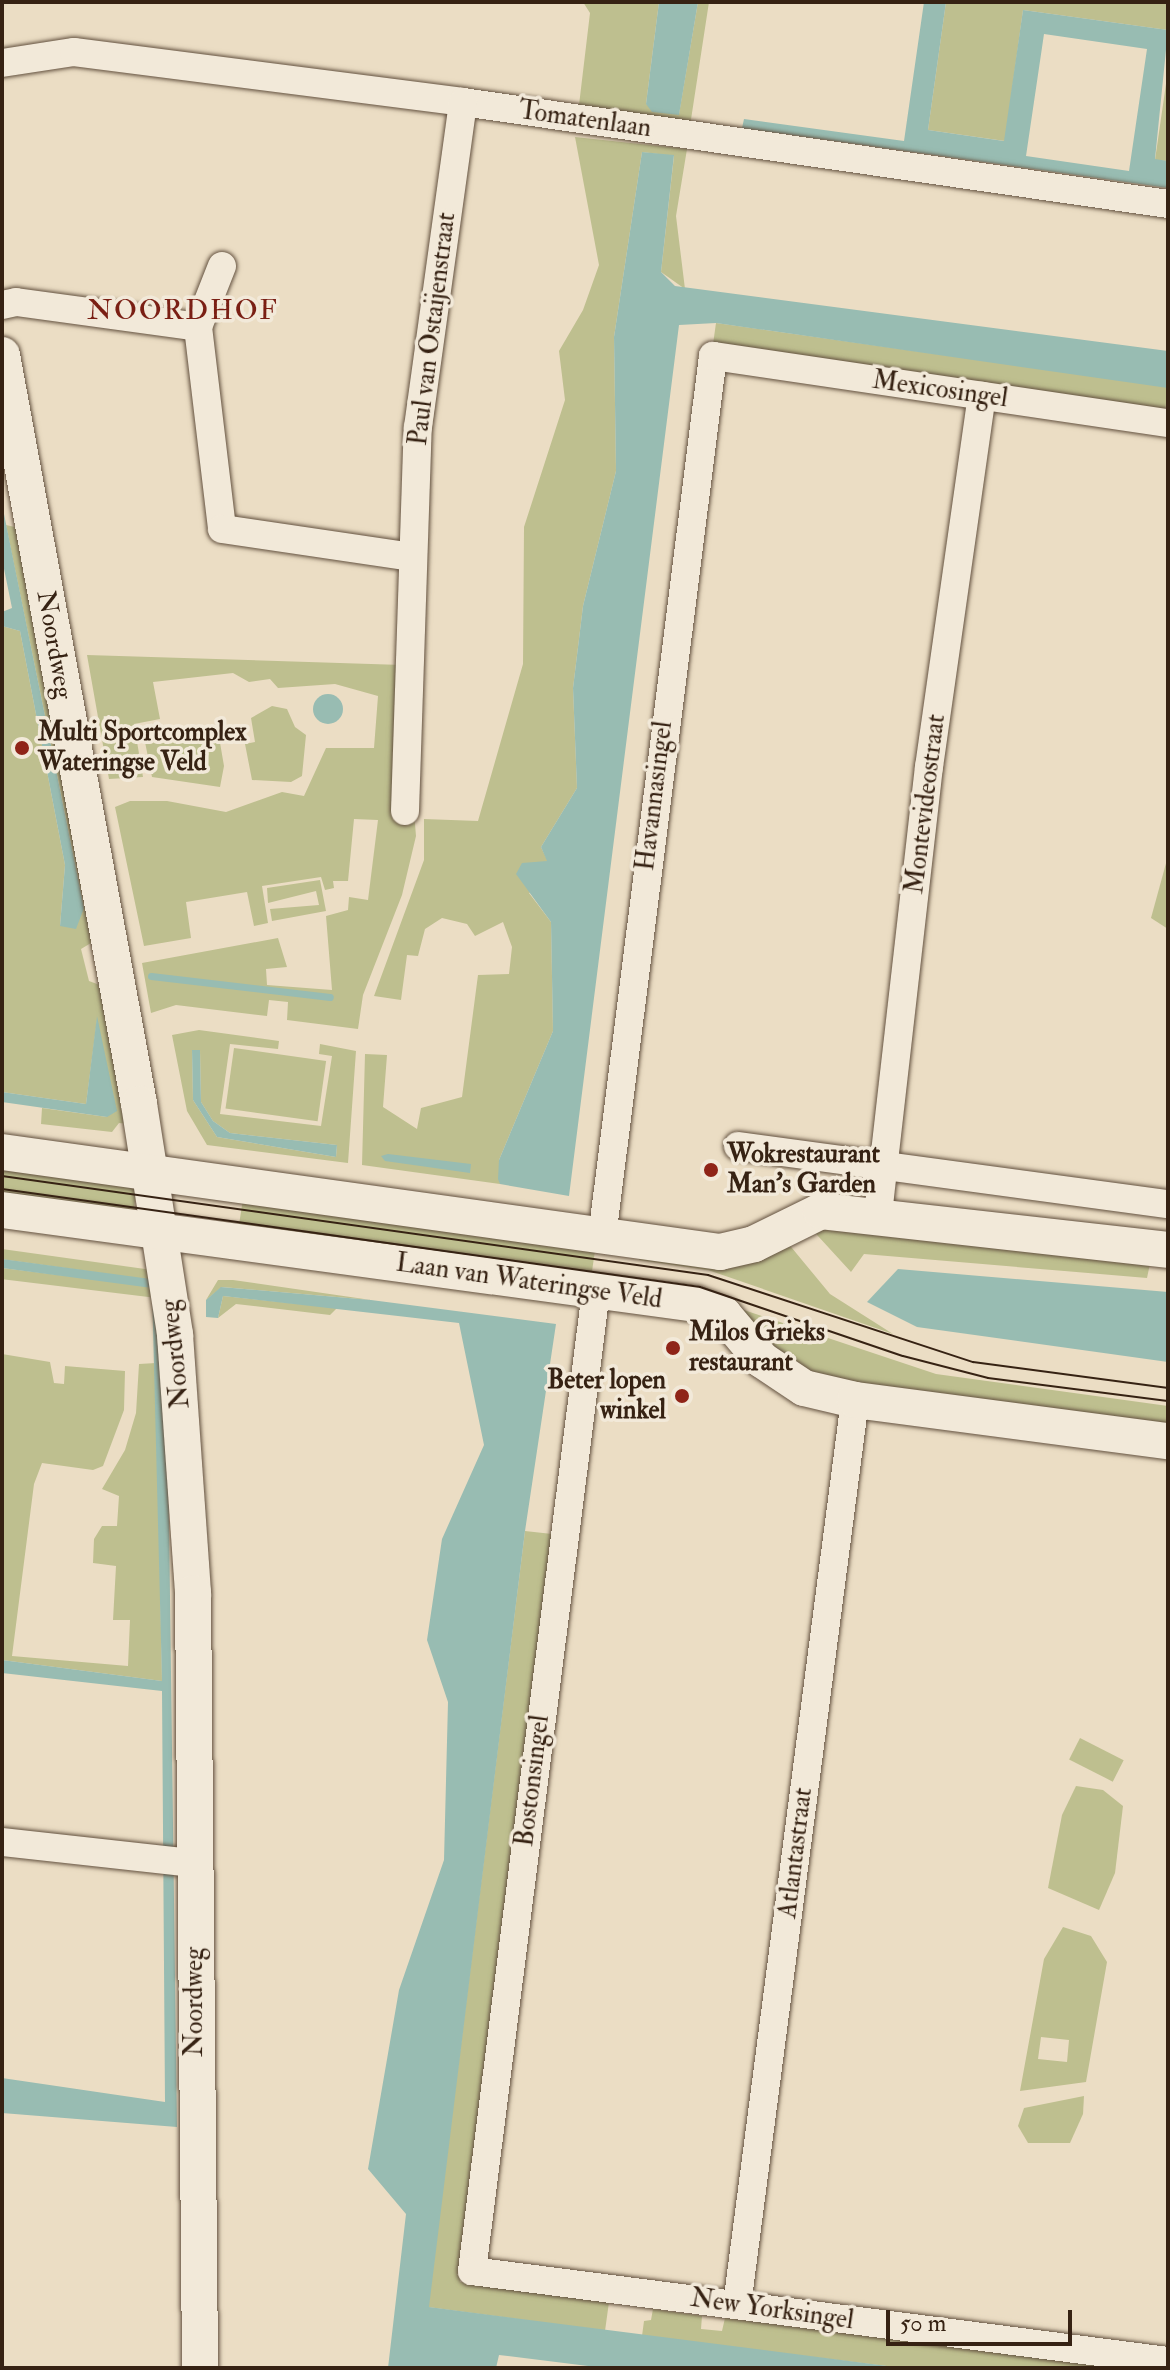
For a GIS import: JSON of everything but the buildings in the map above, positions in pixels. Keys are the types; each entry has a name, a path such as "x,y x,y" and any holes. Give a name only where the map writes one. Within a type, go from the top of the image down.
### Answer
{"street":[{"name":"Tomatenlaan","path":"2,63 74,52 463,102 1168,204"},
{"name":"Paul van Ostaijenstraat","path":"405,811 411,557 418,427 463,102"},
{"path":"222,266 198,327 222,529 411,557"},
{"path":"9,303 198,327"},
{"name":"Noordweg","path":"2,355 150,1171 188,1465 177,1861 200,2368"},
{"name":"Mexicosingel","path":"713,356 1168,423"},
{"name":"Havannasingel","path":"602,1237 713,356"},
{"name":"Montevideostraat","path":"878,1214 929,767 982,396"},
{"path":"738,1146 885,1169 1168,1204"},
{"name":"Laan van Wateringse Veld","path":"2,1152 720,1252 754,1244 821,1211 878,1214 1168,1250"},
{"name":"Laan van Wateringse Veld","path":"2,1210 696,1304 724,1315 762,1360 804,1388 855,1400 1168,1441"},
{"name":"Bostonsingel","path":"472,2271 596,1291"},
{"name":"Atlantastraat","path":"737,2305 855,1400"},
{"path":"2,1842 177,1861"},
{"name":"New Yorksingel","path":"472,2271 1168,2361"}],"green space":[{"path":"583,2 659,2 646,104 679,114 698,2 709,2 690,126 579,105 590,13"},
{"path":"946,2 1168,2 1168,30 1023,10 1005,141 928,130"},
{"path":"1168,70 1168,161 1155,160"},
{"path":"575,137 687,149 676,216 685,289 661,272 674,156 642,152 614,337 616,471 583,606 573,688 577,788 541,847 557,880 529,893 551,922 553,1031 499,1160 500,1184 362,1165 365,1054 387,1055 383,1107 417,1129 421,1108 462,1097 478,975 509,974 512,947 503,922 475,936 467,924 442,918 425,929 418,956 407,955 401,1000 374,996 424,860 424,819 478,821 523,664 524,527 565,400 559,351 583,310 599,265"},
{"path":"716,323 1168,387 1165,411 713,348"},
{"name":"Multi Sportcomplex Wateringse Veld","path":"6,525 19,528 96,940 81,949 89,981 105,987 131,1124 119,1123 112,1132 41,1124 42,1108 107,1117 97,1020 86,1104 2,1092 2,626 20,631 65,865 60,926 84,907"},
{"path":"87,655 402,665 416,836 402,895 363,995 358,1029 287,1020 288,1002 269,1000 267,1016 176,1005 151,1013 142,963 278,938 287,967 266,969 267,985 332,990 326,916 348,910 349,897 368,900 378,820 354,819 348,881 333,881 334,888 325,890 321,877 262,886 268,923 254,926 247,892 186,902 191,938 144,946 115,807 130,801 167,801 226,812 282,792 304,796 326,748 374,748 378,696 335,684 278,688 270,679 249,682 233,673 153,682 160,719 134,724 143,777 109,779"},
{"path":"272,706 287,709 295,727 306,735 302,776 291,782 252,780 245,744 255,742 251,718"},
{"path":"160,723 165,744 218,731 224,766 220,787 152,777 142,727"},
{"path":"1168,856 1168,929 1151,918"},
{"path":"320,880 326,911 272,921 270,909 319,905 316,891 268,903 267,888"},
{"path":"199,1030 279,1041 278,1049 230,1044 220,1114 321,1126 332,1056 319,1054 320,1044 356,1051 348,1163 207,1145 187,1111 172,1035","holes":["192,1050 200,1050 201,1102 213,1121 230,1133 337,1145 336,1157 217,1137 193,1100"]},
{"path":"234,1048 326,1061 318,1121 226,1108"},
{"path":"2,1160 137,1186 133,1215 2,1204"},
{"path":"243,1199 595,1251 591,1278 238,1231"},
{"path":"807,1224 1151,1259 1147,1278 864,1254 851,1272"},
{"path":"787,1242 830,1294 893,1334 708,1270 639,1260 640,1255 741,1265 767,1258"},
{"path":"2,1249 157,1271 156,1281 2,1259"},
{"path":"2,1268 152,1286 151,1297 2,1279"},
{"path":"218,1280 371,1300 222,1287 206,1300"},
{"path":"223,1296 337,1308 330,1315 236,1304 218,1318"},
{"path":"729,1305 936,1374 1168,1406 1168,1427 818,1380 796,1373"},
{"path":"2,1354 50,1362 54,1383 64,1384 65,1366 125,1371 124,1410 103,1466 93,1470 42,1463 34,1484 12,1656 128,1666 130,1620 113,1620 116,1566 93,1563 94,1539 102,1526 117,1526 119,1496 102,1489 125,1450 136,1413 139,1364 156,1363 162,1681 2,1660"},
{"path":"525,1531 552,1534 460,2282 609,2302 605,2331 428,2307"},
{"path":"1080,1738 1124,1760 1113,1782 1069,1759"},
{"path":"1076,1786 1103,1790 1123,1806 1115,1873 1099,1910 1048,1888 1062,1815"},
{"path":"1063,1927 1091,1936 1107,1962 1086,2082 1020,2091 1044,1959","holes":["1041,2037 1069,2040 1067,2062 1038,2059"]},
{"path":"1084,2096 1083,2114 1070,2143 1028,2143 1018,2126 1024,2108"},
{"path":"653,2309 702,2316 701,2329 722,2331 725,2318 1122,2368 903,2368 642,2336 644,2321 651,2320"}],"water":[{"path":"659,2 698,2 679,115 652,112 646,104"},
{"path":"924,2 946,2 928,130 1004,141 1023,10 1168,30 1155,159 1168,161 1168,188 742,128 744,119 904,141","holes":["1044,34 1147,49 1129,171 1026,156"]},
{"path":"642,152 674,155 661,272 675,286 1168,351 1168,388 716,323 679,325 569,1196 500,1184 498,1179 499,1160 553,1031 551,922 516,874 522,863 547,861 541,847 577,788 573,688 583,606 616,471 614,337"},
{"path":"2,504 84,908 76,929 60,926 65,865 20,631 2,626 2,612 12,608 2,559"},
{"path":"328,694 339,698 343,709 339,720 328,724 317,720 313,709 317,698"},
{"path":"97,1016 117,1111 107,1117 2,1102 2,1092 86,1104"},
{"path":"192,1050 200,1050 201,1102 213,1121 230,1133 337,1145 336,1157 217,1137 193,1100"},
{"path":"388,1154 471,1164 470,1173 385,1161 381,1156"},
{"path":"2,1259 158,1280 167,1370 177,2127 2,2113 2,2078 165,2102 162,1691 2,1673 2,1660 162,1681 152,1288 2,1268"},
{"path":"898,1269 1168,1292 1168,1362 917,1327 867,1302"},
{"path":"221,1287 371,1300 556,1324 525,1531 429,2307 903,2368 604,2368 499,2355 496,2368 388,2368 406,2214 368,2169 399,1990 444,1860 448,1702 427,1640 442,1539 484,1445 459,1323 223,1296 218,1318 206,1317 206,1300"}],"waterway":[{"path":"151,976 330,997"}],"tram line":[{"path":"2,1176 708,1275 973,1362 1168,1388"},
{"path":"2,1189 700,1287 903,1356 988,1378 1168,1401"}],"place":[{"name":"Multi Sportcomplex Wateringse Veld","path":"22,748"},
{"name":"Wokrestaurant Man's Garden","path":"711,1170"},
{"name":"Milos Grieks restaurant","path":"673,1348"},
{"name":"Beter lopen winkel","path":"682,1396"}],"district":[{"name":"NOORDHOF","path":"183,311"}]}
